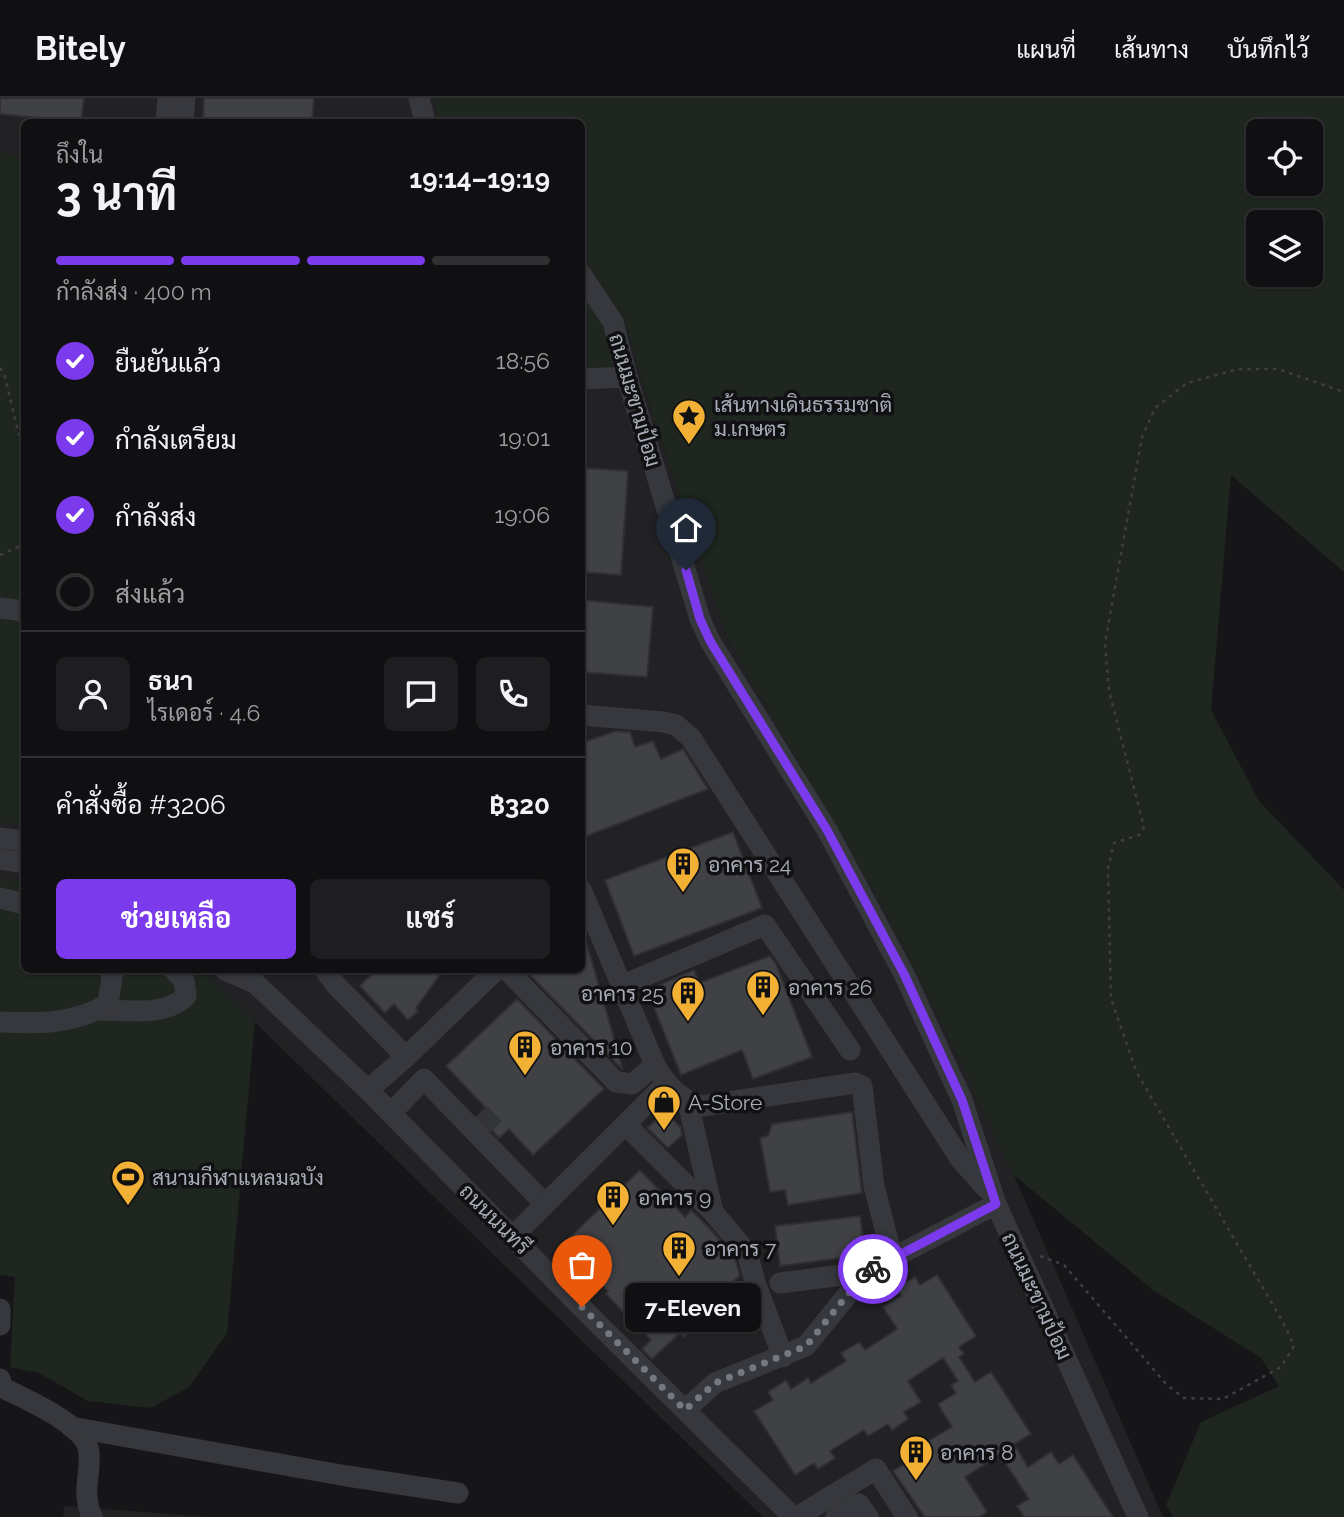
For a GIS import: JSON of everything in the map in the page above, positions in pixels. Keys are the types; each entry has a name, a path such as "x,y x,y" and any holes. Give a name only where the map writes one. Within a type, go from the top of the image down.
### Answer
{"street":[{"path":"166,119 168,98"},
{"path":"183,119 185,98"},
{"path":"419,98 424,119"},
{"name":"ถนนมะขามป้อม","path":"585,280 612,322 705,630 827,830 904,974 962,1100 994,1199 1138,1517"},
{"path":"585,379 627,377"},
{"path":"0,608 21,611"},
{"path":"585,715 676,724 691,738 961,1160 994,1199 866,1272 780,1283"},
{"path":"0,838 21,841"},
{"path":"0,859 21,862"},
{"path":"0,898 21,903"},
{"path":"587,919 621,986 660,1075 688,1102 702,1105 855,1083 862,1086 874,1186 893,1259"},
{"path":"621,986 765,925 850,1050"},
{"path":"0,1022 40,1024 90,1015 108,1004 113,973"},
{"path":"99,1010 164,1009 175,1006 186,996 184,980 177,973"},
{"path":"327,973 405,1057"},
{"path":"368,1090 493,973"},
{"path":"510,973 616,1082 632,1084 660,1075"},
{"name":"ถนนนนทรี","path":"250,976 368,1090 685,1410 795,1517"},
{"path":"513,1236 626,1125 660,1075"},
{"path":"391,1113 424,1079 458,1114 500,1146 545,1204"},
{"path":"688,1102 713,1212"},
{"path":"458,1114 480,1114"},
{"path":"626,1125 713,1212 747,1253 783,1357"},
{"path":"685,1410 715,1383 806,1346 866,1272"},
{"path":"0,1309 0,1325"},
{"path":"0,1379 3,1388 49,1411 80,1433 89,1449 85,1502 92,1517"},
{"path":"71,1427 458,1493"},
{"path":"795,1517 876,1469 907,1517"},
{"path":"836,1517 859,1504 868,1517"}],"path":[{"path":"0,368 4,373 21,444"},
{"path":"1020,1257 1036,1254 1064,1265 1167,1385 1184,1398 1223,1399 1281,1367 1294,1346 1284,1324 1137,1073 1111,999 1108,869 1114,843 1139,835 1144,827 1109,691 1105,643 1142,437 1156,408 1187,383 1237,369 1278,369 1344,392"},
{"path":"0,555 21,545"}],"shaded area":[{"path":"0,98 432,98 439,119 21,119 21,882 0,878"},
{"path":"432,98 1344,98 1344,572 1231,475 1211,710 1259,801 1344,890 1344,1517 1173,1517 1166,1505 1201,1422 1279,1386 1261,1358 1153,1290 1014,1175 902,940 725,634 643,385 624,317 585,260 585,119 439,119"},
{"path":"0,153 21,156 21,600 0,598"},
{"path":"585,260 624,317 643,385 725,634 903,940 1014,1175 1163,1517 763,1517 204,973 585,973"},
{"path":"585,283 627,377 585,379"},
{"path":"0,613 21,615 21,825 0,822"},
{"path":"0,878 21,882 21,973 204,973 255,1021 227,1333 189,1387 151,1408 88,1401 39,1373 10,1367 15,1277 0,1275"},
{"path":"64,1506 210,1517 63,1517"}],"building":[{"path":"0,98 84,98 81,119 0,114"},
{"path":"204,98 314,98 312,119 203,119"},
{"path":"585,468 628,471 621,575 585,572"},
{"path":"585,600 653,607 647,677 585,672"},
{"path":"616,731 630,732 635,747 653,741 661,759 683,749 708,789 585,837 585,742"},
{"name":"อาคาร 24","path":"733,832 762,908 634,956 605,880"},
{"path":"585,937 623,1070 530,975 585,973"},
{"path":"770,956 776,964 812,1057 753,1079 742,1050 681,1075 647,990 694,970 699,983"},
{"path":"373,973 441,973 416,1008 418,1011 408,1020 394,1004 385,1013 360,986"},
{"name":"อาคาร 10","path":"517,999 604,1089 533,1155 509,1129 499,1138 478,1116 486,1108 446,1066"},
{"name":"A-Store","path":"665,1112 681,1128 682,1135 668,1148 647,1128"},
{"path":"852,1112 862,1193 788,1205 785,1190 770,1192 760,1138 768,1136 772,1124"},
{"path":"640,1170 685,1217 691,1210 712,1231 735,1259 740,1275 730,1285 733,1289 684,1337 680,1333 652,1359 642,1349 651,1340 563,1244"},
{"path":"860,1216 865,1255 780,1266 775,1226"},
{"path":"937,1275 976,1336 959,1347 964,1354 959,1357 975,1382 991,1372 1031,1434 1014,1444 1028,1467 1051,1452 1059,1464 1073,1455 1113,1517 1024,1517 1017,1506 1029,1499 998,1456 965,1477 987,1512 979,1517 925,1517 893,1471 924,1452 920,1446 952,1427 938,1404 956,1393 951,1385 958,1381 943,1358 908,1381 921,1402 904,1412 908,1419 892,1430 888,1424 868,1436 864,1430 830,1451 835,1458 818,1469 814,1463 795,1475 754,1411 773,1400 768,1392 786,1380 791,1389 808,1378 811,1383 846,1361 841,1353 859,1342 865,1350 897,1329 883,1307 901,1296 896,1288 915,1277 920,1285"}],"tunnel":[{"path":"480,1113 501,1136"}],"way so far":[{"path":"582,1307 685,1410 715,1383 806,1346 866,1272 873,1269"}],"place":[{"name":"เส้นทางเดินธรรมชาติ ม.เกษตร","path":"689,446"},
{"name":"อาคาร 24","path":"683,894"},
{"name":"อาคาร 26","path":"763,1017"},
{"name":"อาคาร 25","path":"688,1023"},
{"name":"อาคาร 10","path":"525,1077"},
{"name":"A-Store","path":"664,1132"},
{"name":"สนามกีฬาแหลมฉบัง","path":"128,1207"},
{"name":"อาคาร 9","path":"613,1227"},
{"name":"อาคาร 7","path":"679,1278"},
{"name":"7-Eleven","path":"582,1307"},
{"name":"อาคาร 8","path":"916,1482"}],"route":[{"path":"686,570 700,619 710,641 827,830 904,974 962,1100 996,1204 873,1269"}]}
